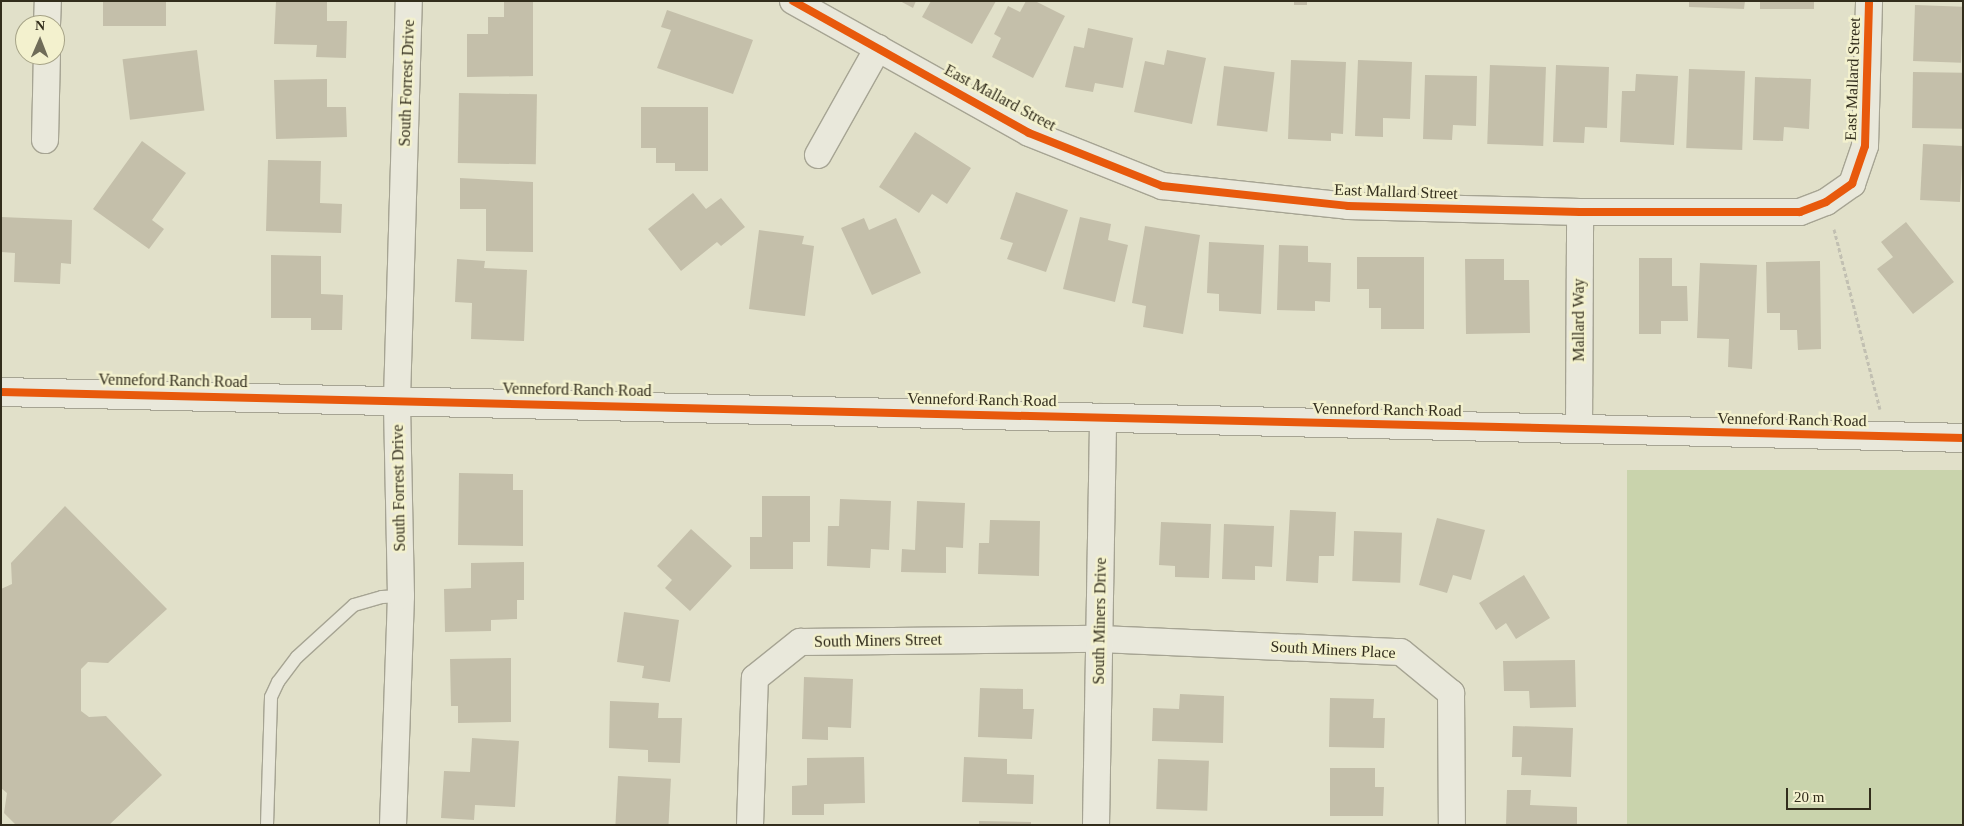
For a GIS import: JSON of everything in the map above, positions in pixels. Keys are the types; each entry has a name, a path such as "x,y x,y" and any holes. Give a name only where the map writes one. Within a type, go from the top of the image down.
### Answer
{"street":[{"path":"47,15 48,1"},
{"name":"South Forrest Drive","path":"393,825 401,596 397,400 409,1"},
{"name":"East Mallard Street","path":"793,1 1029,133 1162,186 1348,206 1580,212 1800,212 1826,202 1852,184 1865,146 1869,1"},
{"path":"818,155 878,48"},
{"path":"46,140 47,65"},
{"name":"Mallard Way","path":"1579,428 1580,212"},
{"name":"Venneford Ranch Road","path":"1,392 1963,438"},
{"name":"South Miners Drive","path":"1096,825 1103,417"},
{"name":"South Miners Street","path":"750,825 755,678 800,642 1100,638"},
{"name":"South Miners Place","path":"1100,638 1400,652 1451,694 1452,825"}],"lane":[{"path":"267,825 271,698 278,682 297,657 354,605 382,597 401,596"}],"path":[{"path":"1826,202 1880,405 1881,436"}],"green space":[{"path":"1627,470 1963,470 1963,825 1627,825"}],"building":[{"path":"103,1 166,1 166,26 103,26"},
{"path":"276,1 327,1 327,21 347,21 346,58 316,57 317,45 274,44"},
{"path":"900,1 916,1 913,8"},
{"path":"931,1 996,1 972,44 922,17"},
{"path":"1026,1 1035,1 1065,16 1033,78 992,57 1001,38 994,34 1008,6 1020,12"},
{"path":"1294,1 1307,1 1307,5 1294,5"},
{"path":"1689,1 1745,1 1744,9 1689,7"},
{"path":"1760,1 1814,1 1814,9 1760,9"},
{"path":"504,2 533,2 533,76 467,77 467,34 488,34 488,17 504,17"},
{"path":"1915,5 1963,7 1961,63 1913,61"},
{"path":"667,10 753,40 733,94 657,68 671,30 661,27"},
{"path":"1088,28 1133,38 1123,88 1095,83 1093,92 1065,87 1074,46 1084,48"},
{"path":"197,50 204,111 130,120 123,59"},
{"path":"1167,50 1206,58 1192,124 1134,112 1145,61 1164,65"},
{"path":"1291,60 1346,62 1343,134 1331,133 1331,141 1288,139"},
{"path":"1358,60 1412,62 1410,119 1383,118 1383,137 1355,136"},
{"path":"1490,65 1546,67 1543,146 1487,144"},
{"path":"1556,65 1609,67 1607,128 1585,127 1584,143 1553,142"},
{"path":"1224,66 1275,72 1267,132 1217,126"},
{"path":"1689,69 1745,71 1742,150 1686,148"},
{"path":"1913,72 1963,73 1962,129 1912,128"},
{"path":"1636,74 1678,76 1674,145 1620,142 1622,91 1635,91"},
{"path":"1425,75 1477,76 1476,126 1453,125 1452,140 1423,139"},
{"path":"1755,77 1811,79 1809,129 1784,127 1783,141 1753,140"},
{"path":"327,79 327,107 346,107 347,137 276,139 274,80"},
{"path":"459,93 537,94 536,164 458,163"},
{"path":"641,107 708,107 708,171 675,171 675,163 656,163 656,148 641,148"},
{"path":"915,132 971,168 947,204 932,194 919,213 879,187"},
{"path":"142,141 186,173 152,220 164,229 149,249 93,209"},
{"path":"1923,144 1963,146 1960,202 1920,200"},
{"path":"268,160 321,161 320,203 342,204 341,233 266,231"},
{"path":"460,178 533,182 533,252 486,251 486,209 460,209"},
{"path":"1016,192 1068,210 1046,272 1007,259 1013,243 1000,239"},
{"path":"693,193 706,209 721,198 745,227 721,246 717,242 681,271 648,229"},
{"path":"1,217 72,220 71,264 61,263 60,284 14,282 15,253 1,252"},
{"path":"1080,217 1111,224 1108,240 1128,245 1115,302 1063,289"},
{"path":"864,218 869,230 896,218 921,273 872,295 841,228"},
{"path":"1906,222 1954,282 1913,314 1877,269 1893,257 1881,242"},
{"path":"1145,226 1200,235 1183,334 1143,327 1146,306 1132,303"},
{"path":"759,230 804,236 802,244 814,246 805,316 749,309"},
{"path":"1209,242 1264,245 1261,314 1219,311 1219,294 1207,293"},
{"path":"1279,245 1308,246 1308,262 1331,263 1330,302 1315,301 1315,311 1277,310"},
{"path":"271,255 321,256 321,294 343,295 342,330 311,330 311,318 271,318"},
{"path":"1357,257 1424,257 1424,329 1381,329 1381,308 1369,308 1369,289 1357,289"},
{"path":"1639,258 1672,258 1672,286 1687,286 1688,321 1661,321 1661,334 1639,334"},
{"path":"457,259 485,261 484,268 527,270 524,341 471,339 472,303 455,302"},
{"path":"1465,259 1504,259 1504,280 1529,280 1530,333 1466,334"},
{"path":"1820,261 1821,349 1798,350 1797,330 1780,330 1780,313 1767,313 1766,262"},
{"path":"1700,263 1757,265 1752,369 1728,367 1729,339 1697,338"},
{"path":"459,473 513,474 513,490 523,490 523,546 458,545"},
{"path":"762,496 810,496 810,542 793,542 793,569 750,569 750,537 762,537"},
{"path":"840,499 891,501 889,550 871,549 870,568 827,566 828,526 839,526"},
{"path":"917,501 965,503 963,548 946,547 946,573 901,572 902,549 915,550"},
{"path":"65,506 167,609 108,663 88,662 81,669 81,711 89,717 106,716 162,775 109,825 16,825 4,813 7,793 1,788 1,589 12,584 11,563"},
{"path":"1290,510 1336,512 1334,556 1319,556 1318,583 1286,581"},
{"path":"1437,518 1485,530 1471,580 1453,575 1447,593 1419,585"},
{"path":"990,520 1040,521 1039,576 978,574 979,543 989,543"},
{"path":"1161,522 1211,524 1209,578 1175,577 1175,566 1159,565"},
{"path":"1224,524 1274,526 1272,567 1255,566 1255,580 1222,579"},
{"path":"691,529 732,566 690,611 665,588 672,580 657,566"},
{"path":"1354,531 1402,533 1400,583 1352,581"},
{"path":"524,562 524,600 517,600 517,619 491,620 491,631 445,632 444,589 471,588 471,563"},
{"path":"1524,575 1550,618 1516,639 1506,623 1496,630 1479,603"},
{"path":"624,612 679,620 670,682 642,678 644,666 617,662"},
{"path":"511,658 511,722 458,723 458,706 451,706 450,659"},
{"path":"1575,660 1576,707 1530,708 1529,691 1504,691 1503,661"},
{"path":"804,677 853,679 851,728 828,727 828,740 802,739"},
{"path":"980,688 1023,689 1023,709 1034,709 1032,739 978,737"},
{"path":"1180,694 1224,696 1223,743 1152,741 1153,708 1179,709"},
{"path":"1330,698 1374,699 1373,718 1385,718 1384,748 1329,747"},
{"path":"610,701 659,703 658,718 682,718 680,763 648,762 648,750 609,748"},
{"path":"1513,726 1573,728 1571,777 1521,775 1522,757 1512,757"},
{"path":"472,738 519,741 515,807 475,805 474,820 441,818 444,771 470,772"},
{"path":"864,757 865,803 824,804 824,815 792,815 792,786 807,785 807,758"},
{"path":"964,757 1007,759 1007,774 1034,775 1033,804 962,802"},
{"path":"1158,759 1209,761 1207,811 1156,809"},
{"path":"1330,768 1375,768 1375,787 1384,787 1383,816 1330,816"},
{"path":"618,776 671,779 669,825 615,825"},
{"path":"1507,790 1531,790 1530,805 1577,807 1577,825 1506,825"},
{"path":"979,821 1031,822 1031,825 979,825"}],"cycle path":[{"path":"793,1 1029,133 1162,186 1348,206 1580,212 1800,212 1826,202 1852,184 1865,146 1869,1"},
{"path":"1,392 1963,438"}]}
